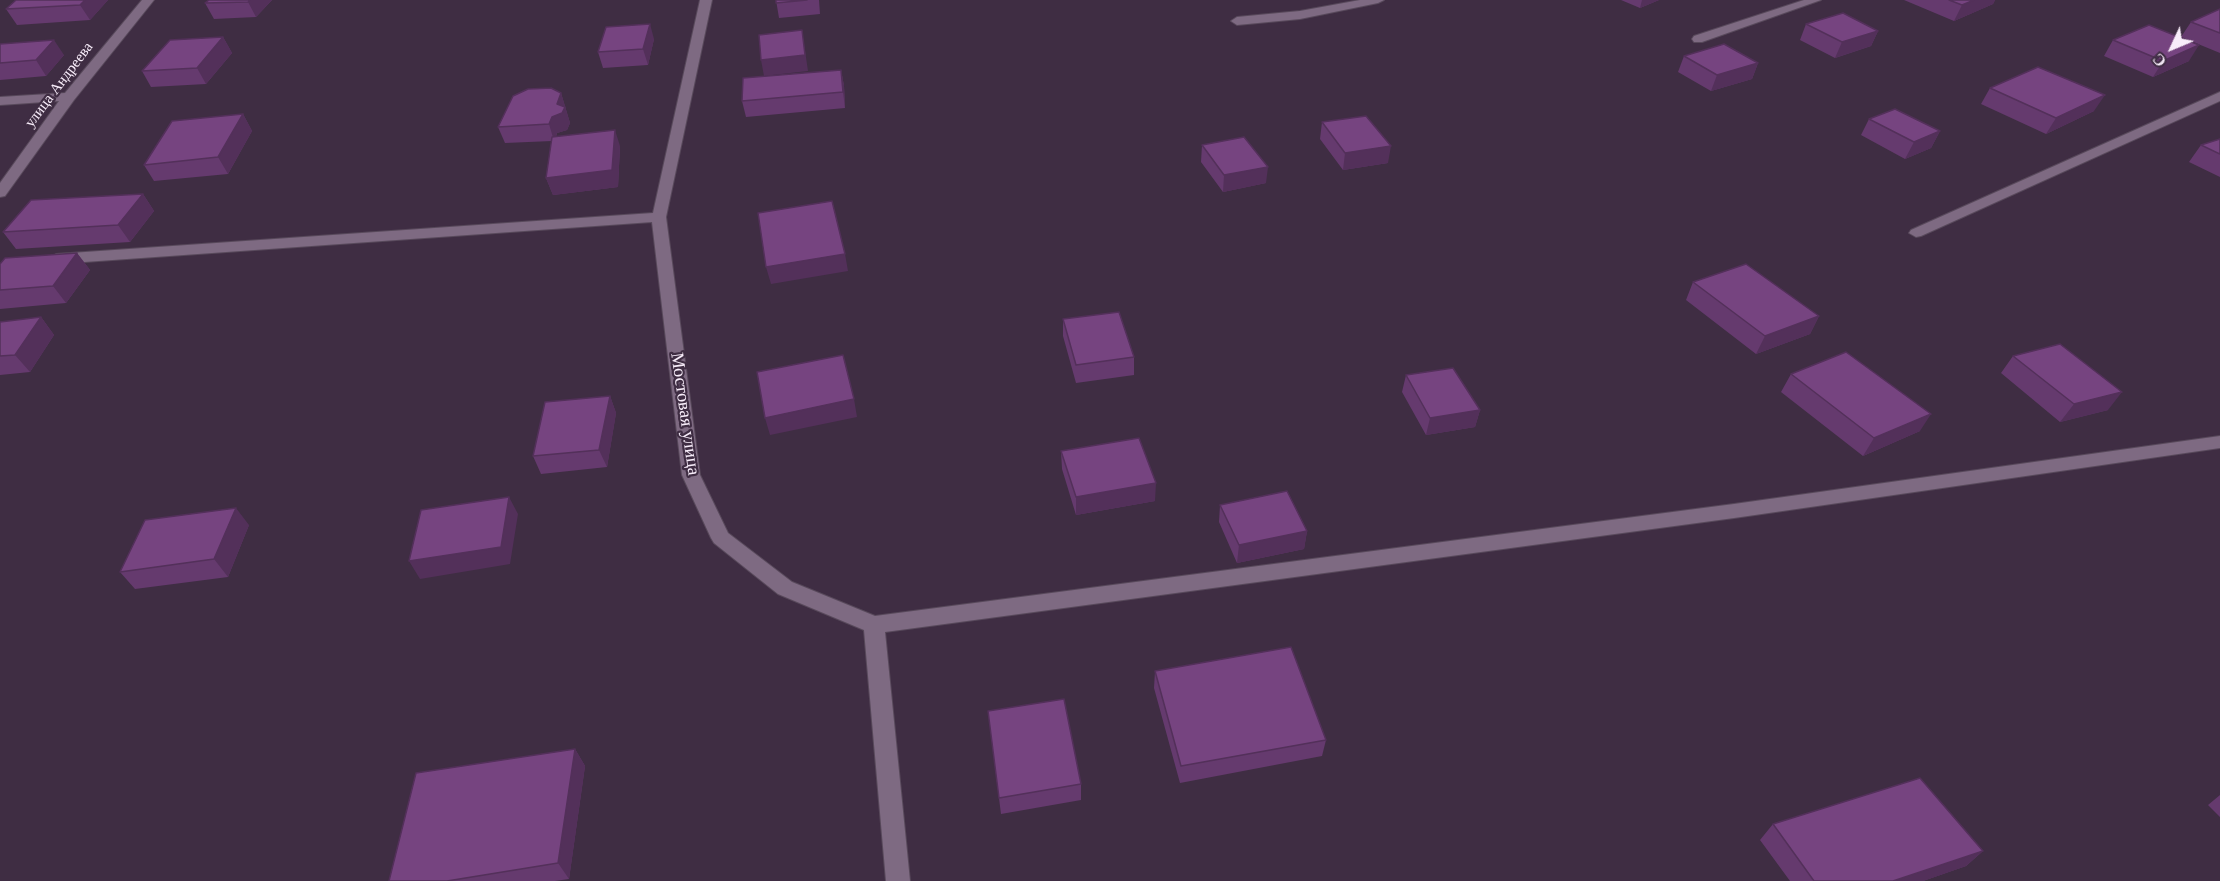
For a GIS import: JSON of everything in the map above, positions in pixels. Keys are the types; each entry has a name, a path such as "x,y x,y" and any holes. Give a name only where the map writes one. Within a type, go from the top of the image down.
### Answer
{"street":[{"name":"улица Андреева","path":"0,193 69,97 148,0"},
{"name":"Мостовая улица","path":"706,0 659,217 691,475 721,538 785,588 874,625"},
{"path":"1238,21 1300,15 1378,0"},
{"path":"1698,39 1815,0"},
{"path":"1916,233 2220,96"},
{"path":"0,101 69,97"},
{"path":"35,260 659,217"},
{"path":"898,881 874,625 1734,511 2220,442"}],"building":[{"path":"16,0 85,0 80,5 6,9"},
{"path":"209,0 250,0 248,2 205,3"},
{"path":"776,0 807,0 776,3"},
{"path":"1949,0 1974,0 1962,5"},
{"path":"2220,9 2220,33 2191,22"},
{"path":"1843,13 1878,31 1842,42 1806,24"},
{"path":"650,24 643,49 598,52 606,27"},
{"path":"2149,25 2199,45 2163,61 2113,40"},
{"path":"802,30 805,55 761,60 759,35"},
{"path":"223,37 197,68 142,71 170,40"},
{"path":"54,40 36,60 0,63 0,44"},
{"path":"1724,44 1758,63 1717,75 1684,56"},
{"path":"2038,67 2105,95 2056,118 1990,88"},
{"path":"841,70 843,92 742,101 743,78"},
{"path":"551,88 561,93 557,104 565,107 562,113 552,117 549,124 498,127 513,96 528,89"},
{"path":"1895,109 1940,131 1914,142 1869,119"},
{"path":"243,114 218,157 144,165 172,121"},
{"path":"1366,116 1391,146 1345,153 1322,122"},
{"path":"615,130 612,170 546,178 552,137"},
{"path":"1244,137 1268,167 1224,175 1202,145"},
{"path":"2220,139 2220,154 2201,145"},
{"path":"143,194 118,225 3,232 31,200"},
{"path":"832,201 845,254 766,267 758,213"},
{"path":"77,253 53,286 0,290 0,264 5,258"},
{"path":"1746,264 1819,316 1765,336 1693,282"},
{"path":"1119,312 1134,357 1076,365 1063,319"},
{"path":"41,317 15,355 0,356 0,322"},
{"path":"2060,344 2122,392 2074,404 2013,356"},
{"path":"1846,352 1931,414 1874,438 1791,374"},
{"path":"843,355 854,399 765,418 757,372"},
{"path":"1453,368 1480,410 1430,418 1406,375"},
{"path":"610,396 599,450 533,456 545,402"},
{"path":"1139,438 1156,483 1076,497 1061,451"},
{"path":"1287,491 1307,531 1239,545 1220,505"},
{"path":"509,497 501,547 409,561 421,510"},
{"path":"236,508 214,559 120,572 145,520"},
{"path":"1291,647 1326,740 1181,766 1155,671"},
{"path":"1064,699 1081,784 999,798 988,711"},
{"path":"575,749 558,863 447,881 389,881 416,773"},
{"path":"1920,778 1983,851 1893,881 1814,881 1773,824"}]}
